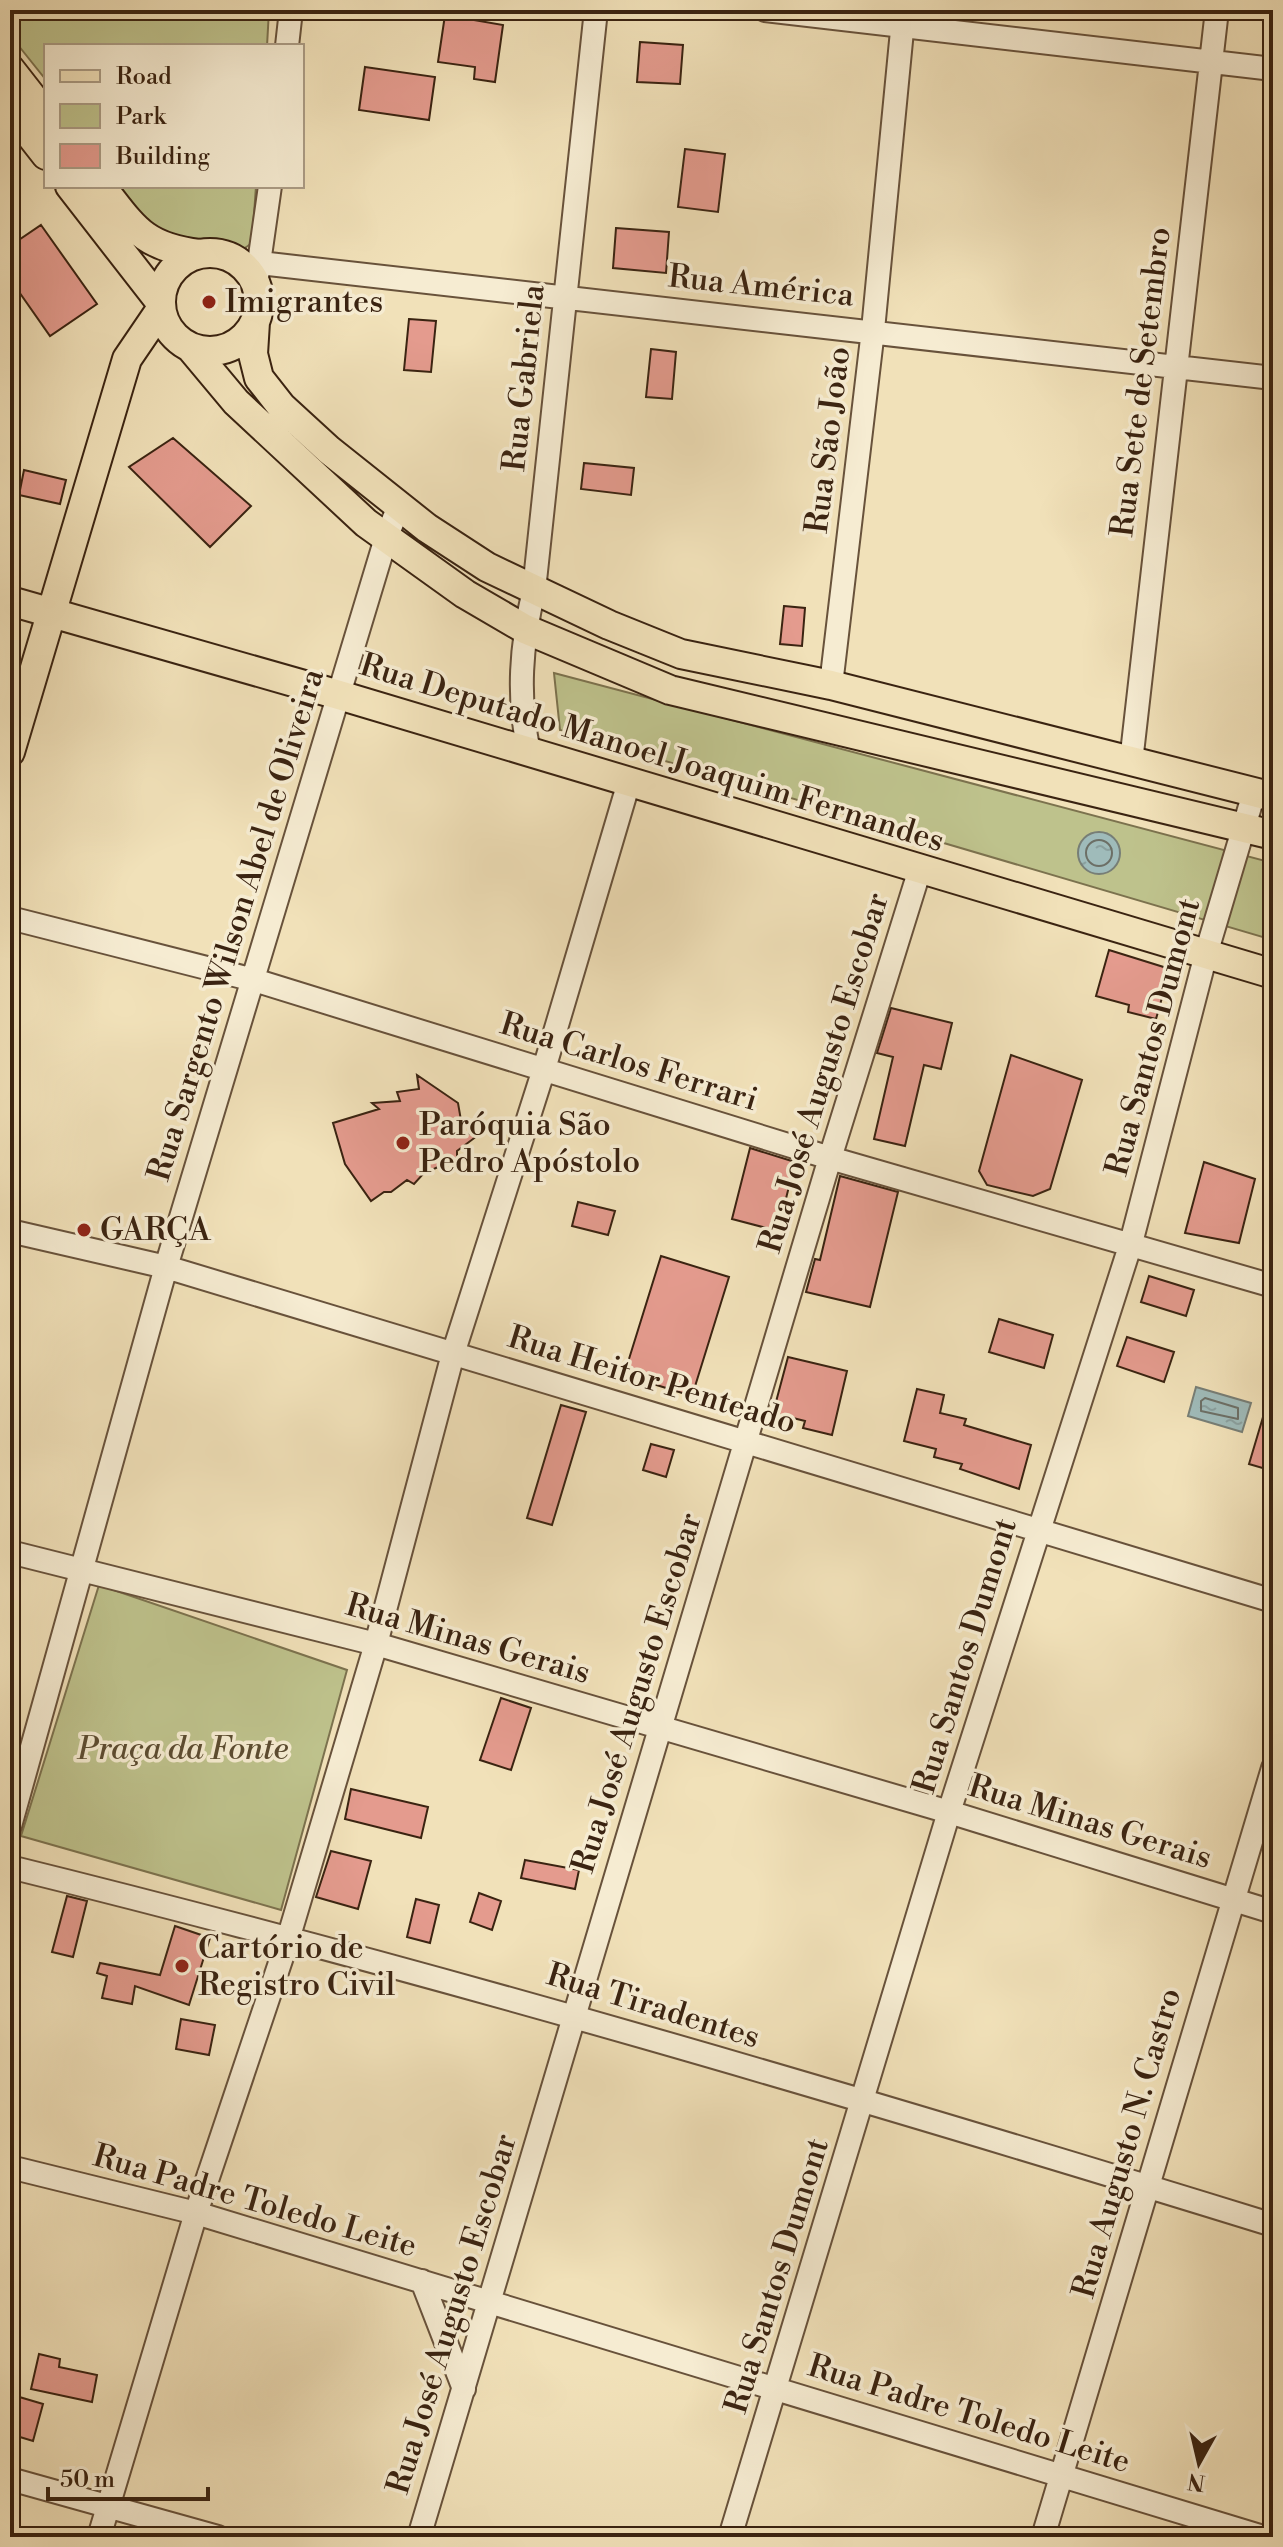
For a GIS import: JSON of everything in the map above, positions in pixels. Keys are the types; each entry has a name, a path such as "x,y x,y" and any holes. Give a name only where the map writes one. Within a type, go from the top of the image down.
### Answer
{"main road":[{"path":"10,69 44,112"},
{"path":"10,109 44,152"},
{"path":"72,188 161,306 168,327 294,460 386,538 465,594 525,629 670,690 1273,835"},
{"path":"103,188 143,237 171,250 229,257 253,271 259,302 253,354 259,378 329,450 399,506 487,567 681,654 831,685 1264,795"},
{"path":"10,752 127,359 161,306 171,272 199,254"},
{"path":"190,347 220,350 247,335 255,322"},
{"name":"Rua Deputado Manoel Joaquim Fernandes","path":"10,601 339,695 1273,974"}],"street":[{"path":"287,44 291,10"},
{"name":"Rua Gabriela","path":"529,752 521,714 525,629 534,590 596,10"},
{"path":"765,10 903,17 1273,69"},
{"name":"Rua Sete de Setembro","path":"1131,762 1217,10"},
{"name":"Rua São João","path":"831,685 873,330 903,17"},
{"path":"253,271 270,188"},
{"name":"Rua América","path":"253,271 564,298 873,330 1273,378"},
{"name":"Rua Sargento Wilson Abel de Oliveira","path":"10,1826 166,1267 386,538 399,506"},
{"path":"99,2537 196,2213 289,1936 376,1644 453,1354 544,1069 629,782"},
{"name":"Rua Santos Dumont","path":"730,2537 949,1812 1131,1243 1206,954 1244,828 1264,795"},
{"name":"Rua José Augusto Escobar","path":"419,2537 830,1158 920,869"},
{"name":"Rua Carlos Ferrari","path":"10,918 254,980 830,1158 1273,1286"},
{"name":"Rua Heitor Penteado","path":"10,1231 166,1267 1273,1601"},
{"name":"Rua Minas Gerais","path":"10,1552 83,1573 376,1644 949,1812 1273,1912"},
{"name":"Rua Augusto N. Castro","path":"1043,2537 1273,1768"},
{"name":"Rua Tiradentes","path":"10,1867 289,1936 573,2014 1273,2225"},
{"name":"Rua Padre Toledo Leite","path":"10,2167 196,2213 1263,2537"},
{"path":"422,2281 464,2389"},
{"path":"10,2479 218,2537"}],"green space":[{"path":"10,10 269,10 267,44 44,44 44,78 10,35"},
{"path":"119,188 256,188 252,243 242,250 163,241 146,227"},
{"path":"554,673 1273,863 1273,940 560,730"},
{"name":"Praça da Fonte","path":"99,1585 347,1670 281,1910 21,1836"}],"water":[{"path":"1099,832 1114,838 1120,853 1114,868 1099,874 1084,868 1078,853 1084,838"},
{"path":"1196,1387 1251,1403 1242,1432 1188,1416"}],"building":[{"path":"445,15 503,25 495,82 474,79 475,67 438,62"},
{"path":"640,42 683,45 680,84 637,82"},
{"path":"365,67 435,77 429,120 359,110"},
{"path":"685,149 725,154 718,212 678,207"},
{"path":"41,225 97,304 50,336 10,279 10,246"},
{"path":"616,228 669,232 666,273 613,268"},
{"path":"409,319 436,321 431,372 404,370"},
{"path":"651,349 676,352 672,399 646,397"},
{"path":"173,438 251,506 210,547 129,467"},
{"path":"584,463 634,468 631,495 581,489"},
{"path":"24,470 66,480 60,504 19,495"},
{"path":"784,606 805,608 802,646 780,644"},
{"path":"1109,950 1170,969 1156,1019 1128,1012 1129,1005 1096,996"},
{"path":"891,1008 952,1023 941,1069 924,1065 905,1146 874,1139 893,1057 877,1053"},
{"path":"1011,1055 1082,1080 1050,1189 1033,1196 987,1185 979,1171"},
{"name":"Paróquia São Pedro Apóstolo","path":"417,1075 458,1103 463,1132 477,1136 457,1151 457,1158 423,1174 414,1184 407,1180 371,1201 345,1164 333,1123 379,1109 372,1103 400,1101 397,1092 419,1089"},
{"path":"750,1148 795,1162 778,1231 732,1219"},
{"path":"1204,1162 1255,1179 1239,1243 1185,1233"},
{"path":"840,1176 898,1192 870,1307 806,1292 815,1259 820,1260"},
{"path":"578,1202 615,1211 608,1235 572,1226"},
{"path":"661,1256 729,1277 692,1396 624,1375"},
{"path":"1149,1276 1194,1290 1186,1316 1141,1302"},
{"path":"999,1319 1053,1335 1044,1368 989,1352"},
{"path":"1127,1337 1174,1352 1164,1382 1117,1366"},
{"path":"788,1357 847,1371 832,1435 803,1428 805,1421 773,1413"},
{"path":"917,1389 944,1395 940,1413 966,1419 964,1425 1031,1445 1019,1489 960,1469 962,1464 934,1457 936,1449 904,1441"},
{"path":"1269,1397 1273,1398 1273,1471 1249,1464"},
{"path":"561,1405 586,1412 552,1525 527,1518"},
{"path":"651,1444 674,1450 666,1477 643,1470"},
{"path":"501,1698 531,1708 511,1770 480,1760"},
{"path":"351,1789 428,1807 421,1838 345,1819"},
{"path":"331,1851 371,1861 358,1909 316,1897"},
{"path":"525,1860 579,1870 575,1889 521,1878"},
{"path":"479,1893 501,1901 492,1930 470,1922"},
{"path":"67,1896 87,1901 73,1957 52,1952"},
{"path":"416,1899 439,1905 430,1943 407,1937"},
{"name":"Cartório de Registro Civil","path":"175,1926 210,1938 189,2005 135,1986 132,2004 102,1998 107,1976 97,1973 100,1963 160,1975"},
{"path":"181,2019 215,2025 209,2055 176,2049"},
{"path":"39,2354 60,2359 59,2367 97,2375 92,2402 31,2389"},
{"path":"16,2396 43,2404 33,2441 10,2434"}],"place":[{"name":"Imigrantes","path":"209,302"},
{"name":"Paróquia São Pedro Apóstolo","path":"403,1143"},
{"name":"GARÇA","path":"84,1230"},
{"name":"Cartório de Registro Civil","path":"182,1966"}]}
